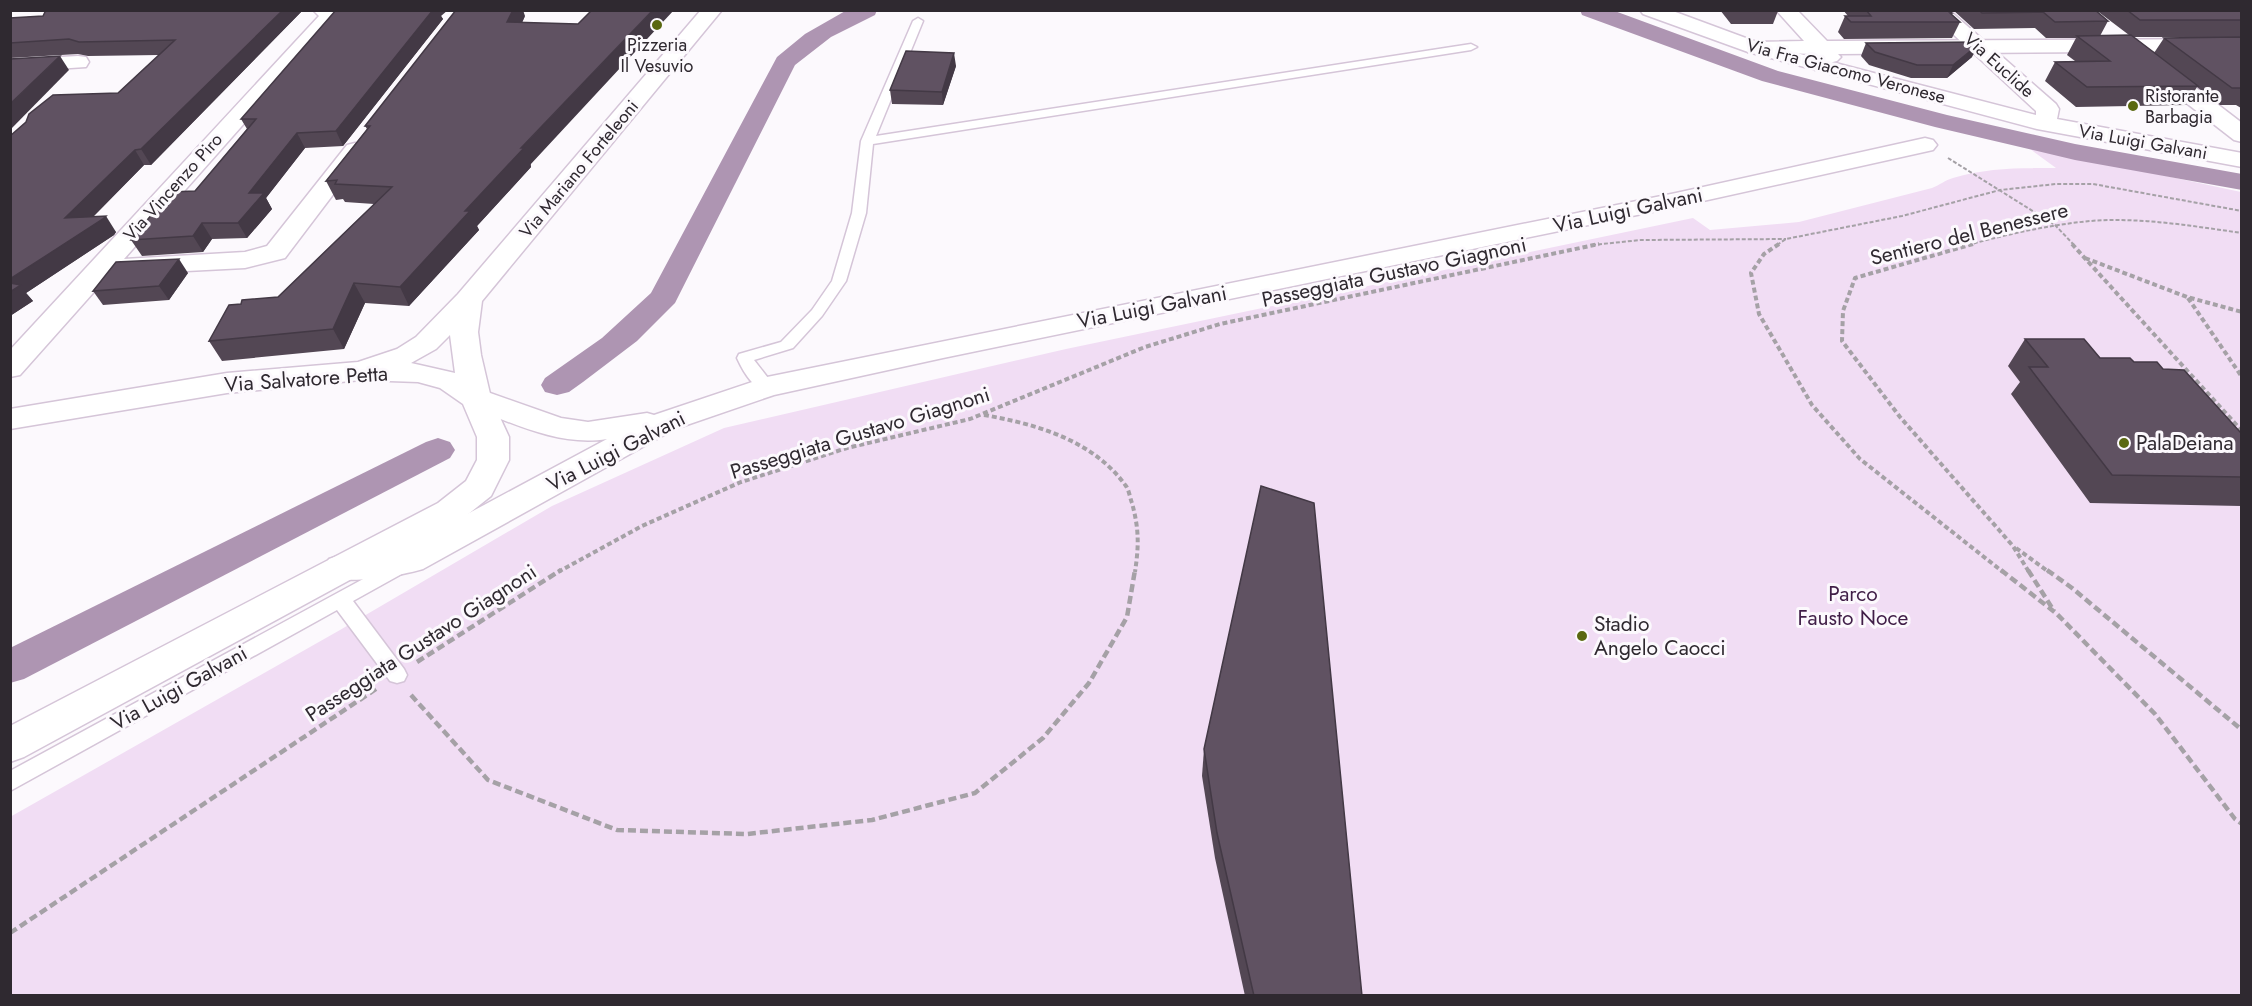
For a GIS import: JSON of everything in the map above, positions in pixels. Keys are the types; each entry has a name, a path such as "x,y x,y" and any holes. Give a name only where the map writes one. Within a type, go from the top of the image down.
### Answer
{"street":[{"name":"Via Vincenzo Piro","path":"10,368 331,14 323,10"},
{"name":"Via Mariano Forteleoni","path":"361,371 407,355 426,343 468,300 712,10"},
{"name":"Via Fra Giacomo Veronese","path":"1650,10 1755,48 2045,124"},
{"path":"1786,10 1848,73"},
{"name":"Via Euclide","path":"1937,10 2048,109 2045,124"},
{"path":"2097,24 2241,135"},
{"path":"1755,48 2241,45"},
{"path":"10,66 78,62"},
{"name":"Via Luigi Galvani","path":"2045,124 2241,160"},
{"path":"99,268 245,260 276,252 371,129"},
{"name":"Via Luigi Galvani","path":"10,745 341,584 411,560 664,422 767,387 1677,200 1925,145"},
{"path":"468,300 464,332 476,398"},
{"name":"Via Salvatore Petta","path":"10,419 227,383 361,371 418,373 450,381 476,398 557,428 588,432 664,422"},
{"name":"Via Luigi Galvani","path":"341,584 450,511 479,488 493,460 493,437 476,398"}],"lane":[{"path":"767,387 751,370 745,357 787,345 817,313 831,293 846,260 859,213 867,141 918,21"},
{"path":"867,141 1471,47"},
{"path":"341,584 397,675"},
{"name":"Via Luigi Galvani","path":"10,782 341,584"}],"path":[{"path":"1972,172 2055,225 2241,431"},
{"path":"2241,211 2093,184 2056,184 2000,190 1902,216 1786,239 1764,254 1751,273 1759,314 1812,405 1860,459 2056,614 2155,714 2241,824"},
{"name":"Sentiero del Benessere","path":"2056,614 2013,546 1900,417 1842,341 1843,311 1855,278 2055,225 2093,221 2175,224 2241,233"},
{"name":"Passeggiata Gustavo Giagnoni","path":"10,933 543,580 664,516 741,482 847,448 970,419 1145,347 1220,324 1603,243 1641,240 1786,239"},
{"path":"2085,258 2187,297 2241,312"},
{"path":"2187,297 2241,377"},
{"path":"397,675 415,701 488,780 617,830 747,834 872,820 975,793 1043,738 1089,683 1127,617 1137,558 1139,528 1127,487 1100,459 1058,433 982,414"},
{"name":"Sentiero del Benessere","path":"2013,546 2072,588 2241,730"}],"green space":[{"name":"Parco Fausto Noce","path":"2026,146 2241,192 2241,995 11,995 10,817 340,630 552,506 724,428 1066,349 1693,218 1710,230 1799,222 1932,188 1950,179 1978,172 2056,168"}],"building":[{"path":"46,10 283,10 141,149 135,150 65,218 106,216 103,219 10,279 10,136 26,122 29,114 53,95 118,93 175,40 79,42 69,39 10,43 10,18 43,16"},
{"path":"336,10 433,10 336,131 297,133 249,193 264,193 238,223 202,223 193,236 131,240 170,192 195,191 256,119 241,119"},
{"path":"456,10 513,10 507,22 578,24 592,10 653,10 521,148 524,148 465,211 470,211 400,287 354,283 333,329 209,341 229,305 241,304 242,300 278,297 392,187 335,184 337,180 326,181 370,126 365,126"},
{"path":"1777,10 1778,11 1736,11"},
{"path":"1866,10 1949,10 1960,22 1851,22 1845,16 1871,16"},
{"path":"1979,10 2095,10 2108,21 2055,22 2043,12 1982,13"},
{"path":"2127,10 2241,10 2241,20 2140,20"},
{"path":"2131,35 2198,86 2087,87 2055,62 2110,61 2077,36"},
{"path":"2241,37 2241,88 2232,88 2164,38"},
{"path":"1977,42 1979,44 1953,65 1917,65 1875,52 1866,43"},
{"path":"906,51 954,53 942,92 890,90"},
{"path":"60,56 10,104 10,59"},
{"path":"179,259 159,286 93,291 116,262"},
{"path":"10,283 21,285 10,292"},
{"path":"2025,339 2084,339 2100,358 2130,358 2134,362 2157,362 2163,369 2184,370 2241,433 2241,477 2112,475 2029,367 2048,367"},
{"path":"1261,486 1314,503 1362,996 1254,996 1217,833 1204,749"}],"waterway":[{"path":"557,385 613,345 664,297 785,62 823,32 867,10"},
{"path":"1590,10 1770,76 1944,122 2075,152 2242,182"},
{"path":"10,667 438,450"}],"place":[{"name":"Pizzeria Il Vesuvio","path":"657,25"},
{"name":"Ristorante Barbagia","path":"2133,106"},
{"name":"PalaDeiana","path":"2124,443"},
{"name":"Stadio Angelo Caocci","path":"1582,636"}]}
